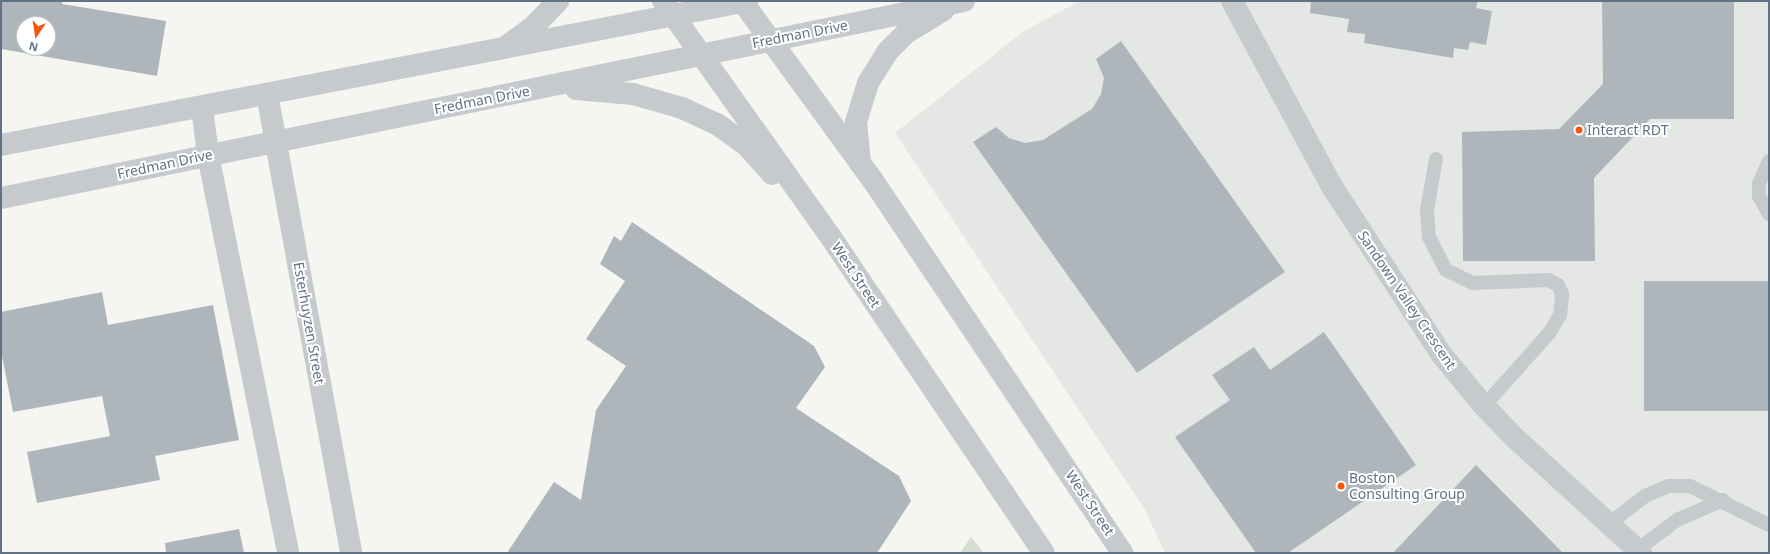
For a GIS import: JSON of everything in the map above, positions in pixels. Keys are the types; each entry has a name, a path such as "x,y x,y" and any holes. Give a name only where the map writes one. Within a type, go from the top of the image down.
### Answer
{"street":[{"path":"500,50 534,26 558,1"},
{"path":"1,145 500,50 668,8 744,1"},
{"name":"West Street","path":"744,1 768,40 860,164 1122,553"},
{"name":"Sandown Valley Crescent","path":"1232,1 1331,186 1442,355 1484,406 1639,551"},
{"path":"860,164 856,122 868,83 887,52 906,33 960,2"},
{"name":"Fredman Drive","path":"1,198 532,90 768,40 960,2"},
{"name":"West Street","path":"668,8 703,54 830,236 1044,553"},
{"path":"532,90 594,88 625,93 682,108 703,118 746,145 830,236"},
{"name":"Esterhuyzen Street","path":"267,94 350,553"},
{"path":"202,106 208,155 288,553"}],"lane":[{"path":"1436,159 1426,210 1429,237 1446,270 1473,283 1548,280 1558,285 1562,294 1560,315 1550,332 1484,406"},
{"path":"1769,161 1759,183 1759,196 1769,214"},
{"path":"1610,523 1645,496 1668,486 1690,486 1723,500 1769,525"},
{"path":"1639,551 1677,520 1723,500"}],"shaded area":[{"path":"1080,1 1769,1 1769,553 1165,553 1144,508 895,133 1024,31"},
{"path":"971,537 984,553 960,553"}],"building":[{"path":"1,1 62,1 62,4 166,21 157,76 41,56 56,56 56,16 16,16 16,52 1,49"},
{"path":"1311,1 1478,1 1476,8 1492,11 1486,45 1470,42 1468,50 1454,48 1453,58 1364,43 1365,34 1347,32 1349,19 1310,13"},
{"name":"Interact RDT","path":"1602,1 1734,1 1734,119 1650,119 1594,178 1595,261 1463,261 1462,132 1559,129 1603,84"},
{"path":"1121,41 1285,272 1137,373 973,142 996,127 1009,138 1025,143 1043,140 1092,109 1101,94 1104,78 1096,59"},
{"path":"632,222 814,346 825,367 796,408 899,476 911,501 877,553 507,553 554,482 581,500 596,410 626,366 586,339 625,281 600,264 614,236 621,241"},
{"path":"1644,281 1769,281 1769,411 1644,411"},
{"path":"102,292 108,325 213,305 239,440 155,456 160,480 37,503 27,452 110,436 102,396 13,412 1,351 1,312"},
{"path":"1324,332 1416,465 1288,553 1256,553 1175,437 1230,400 1212,375 1254,347 1270,370"},
{"path":"1476,465 1563,553 1393,553"},
{"path":"239,529 244,553 166,553 165,543"}],"place":[{"name":"Interact RDT","path":"1579,130"},
{"name":"Boston Consulting Group","path":"1341,486"}]}
